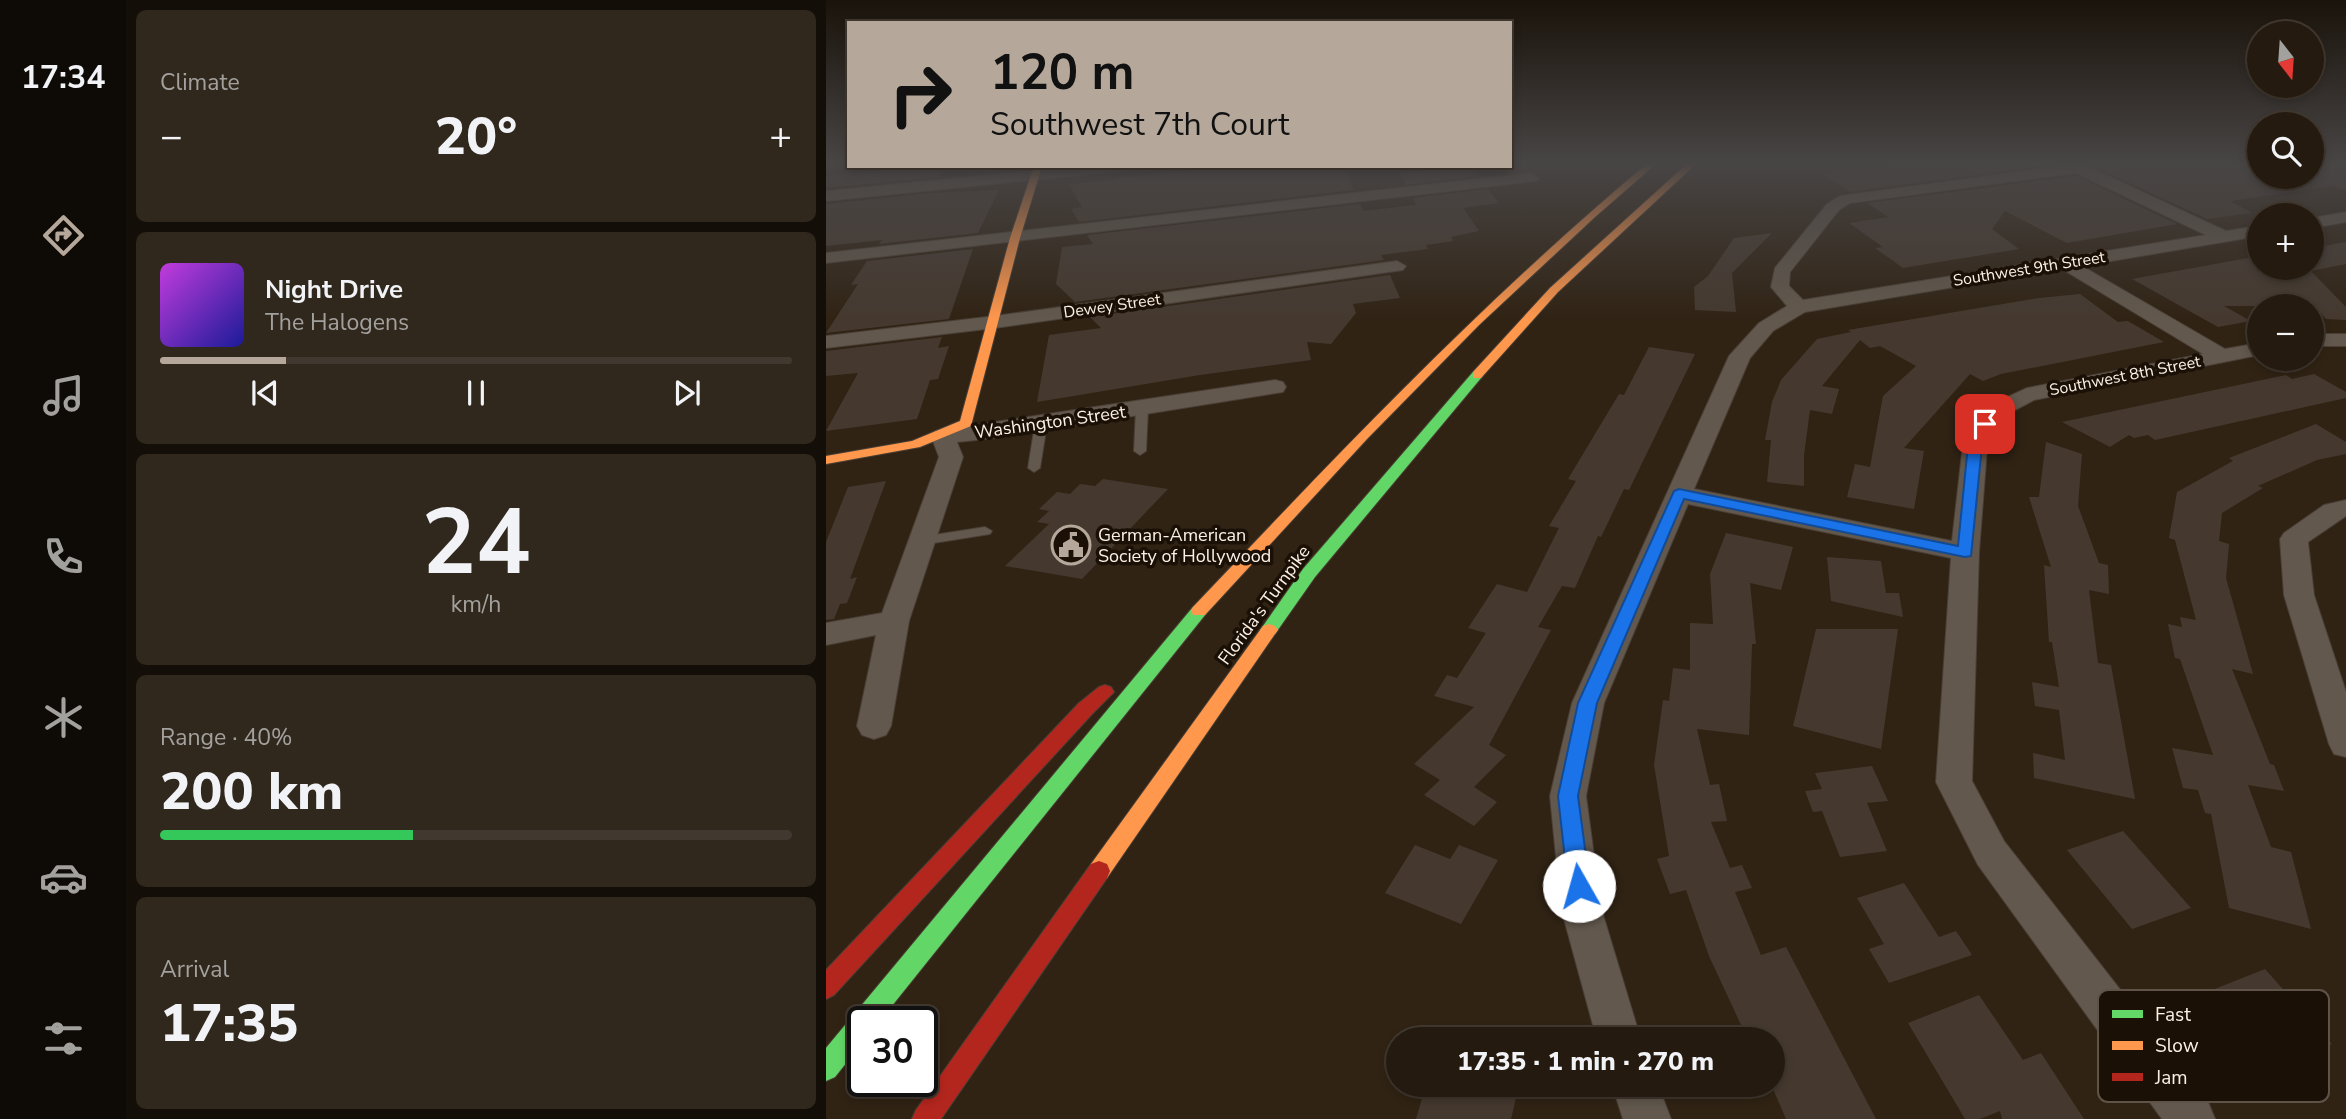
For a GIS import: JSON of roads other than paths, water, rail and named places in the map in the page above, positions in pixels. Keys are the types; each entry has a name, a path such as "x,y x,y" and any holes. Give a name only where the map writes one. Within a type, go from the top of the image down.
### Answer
{"main road":[{"path":"943,436 966,423 1023,215"},
{"name":"Florida's Turnpike","path":"826,1068 1187,624 1379,418 1512,286 1591,215"},
{"name":"Florida's Turnpike","path":"925,1119 1309,573 1442,413 1554,290 1634,215"},
{"name":"Washington Street","path":"826,460 913,447 943,436"},
{"path":"826,986 962,844 1086,708 1187,624"}],"street":[{"path":"826,258 1212,215"},
{"path":"1615,1027 1581,908 1568,796 1588,703 1740,356 1766,327 1799,307 1780,287 1781,272 1826,215"},
{"path":"2178,215 2225,237"},
{"path":"2324,221 2346,217"},
{"name":"Southwest 9th Street","path":"1799,307 2247,233"},
{"path":"2065,263 2221,356"},
{"name":"Dewey Street","path":"826,342 995,322 1397,266"},
{"path":"2324,340 2346,340"},
{"name":"Southwest 8th Street","path":"1965,552 1976,435 1994,412 2027,395 2247,351"},
{"name":"Washington Street","path":"943,436 1041,424 1275,387"},
{"path":"874,726 894,621 951,457 943,436"},
{"path":"1679,494 1965,552 1954,782 1991,853 2098,995"},
{"path":"2346,508 2333,511 2294,539 2299,595 2346,744"},
{"path":"826,635 894,621"},
{"path":"1639,1097 1647,1119"},
{"path":"2178,1102 2191,1119"}],"lane":[{"path":"1140,451 1142,408"},
{"path":"1034,468 1041,424"},
{"path":"921,541 985,531"}],"place":[{"name":"German-American Society of Hollywood","path":"1071,545"}]}
